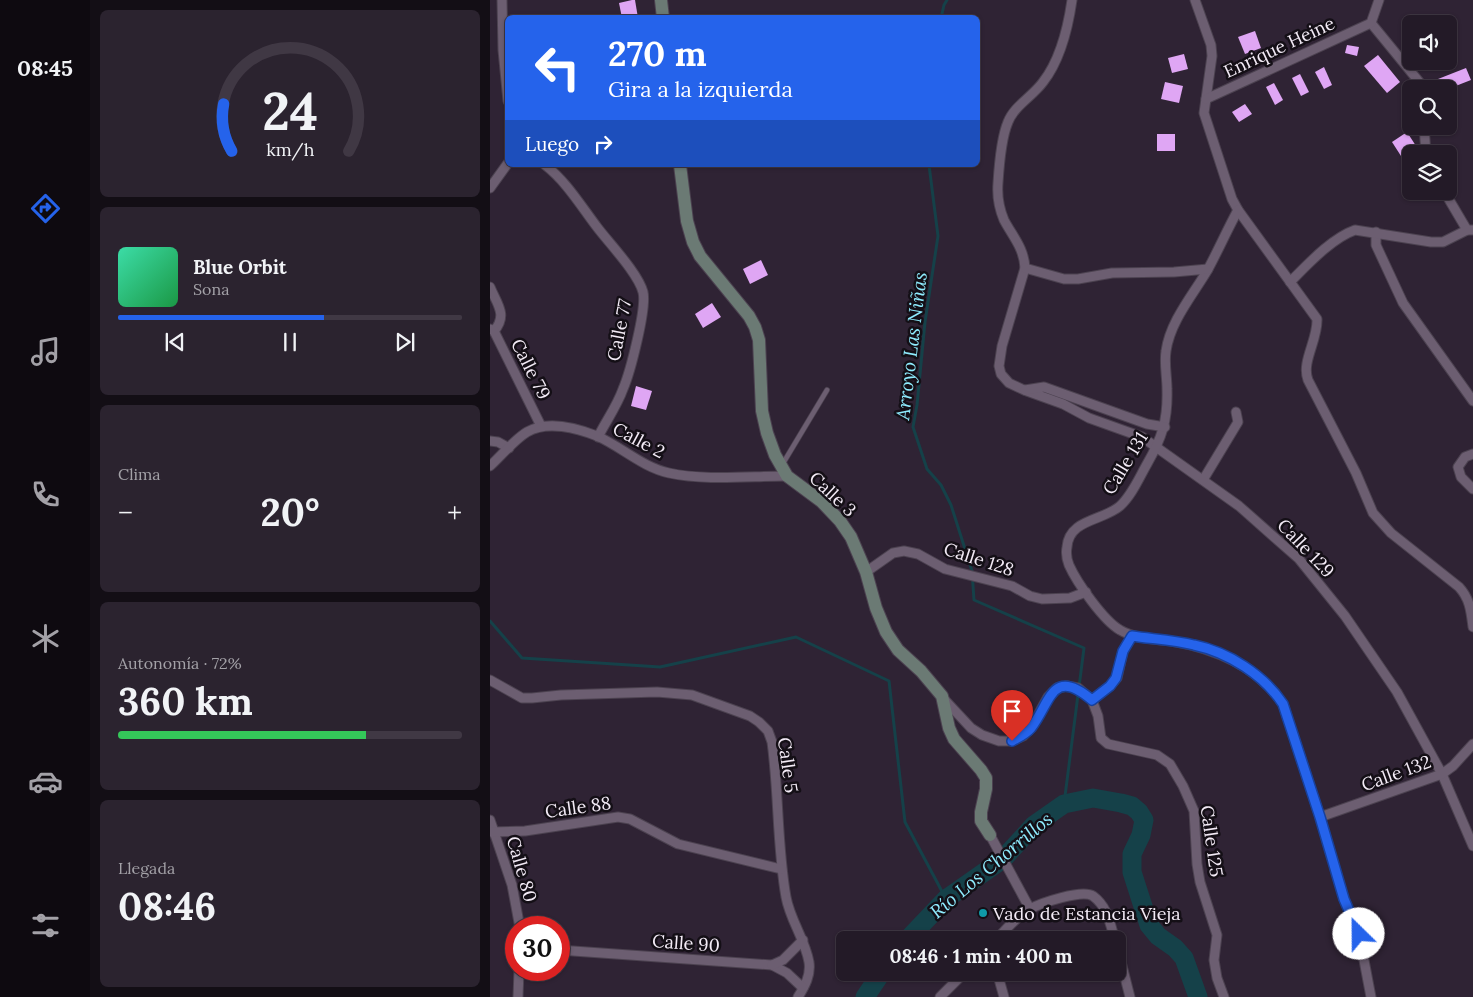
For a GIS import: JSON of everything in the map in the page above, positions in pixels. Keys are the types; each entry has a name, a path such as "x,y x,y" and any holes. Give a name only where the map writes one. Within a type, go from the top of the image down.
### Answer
{"street":[{"path":"502,0 505,70"},
{"path":"661,0 663,15"},
{"path":"1072,0 1068,26 1055,65 1043,82 1014,112 1008,122 1005,135 998,183 998,203 1004,219 1024,257 1025,268 1064,279 1078,279 1112,273 1174,272 1208,269"},
{"path":"1195,0 1211,45 1212,56 1204,113 1206,124 1232,199 1316,320 1317,330 1306,374 1356,473 1373,513 1391,533 1467,595 1471,606 1473,627"},
{"path":"1379,0 1371,23 1418,80"},
{"name":"Enrique Heine","path":"1206,99 1371,23"},
{"path":"490,188 505,167"},
{"name":"Calle 77","path":"547,167 563,183 629,269 640,284 643,292 644,303 640,327 623,389 598,437"},
{"name":"Calle 3","path":"680,167 687,221 693,242 700,256 749,316 755,327 759,340 762,411 767,433 784,471 822,502 840,521 851,537 866,572 876,608 886,632 898,650 921,671 942,696 949,728 954,739 986,778 986,789 980,812 981,821 990,835"},
{"path":"1290,282 1307,264 1344,234 1355,230 1431,242 1443,242 1470,230 1450,200"},
{"name":"Calle 131","path":"1132,636 1119,630 1109,622 1068,564 1066,549 1068,536 1078,526 1120,506 1128,497 1157,447 1165,427 1167,393 1166,352 1173,326 1208,269 1238,210"},
{"path":"1376,232 1376,245 1403,303 1473,402"},
{"name":"Calle 129","path":"1025,268 1002,346 999,366 1000,374 1009,383 1024,390 1063,404 1089,418 1142,437 1239,506 1288,548 1318,582 1344,616 1397,692 1442,774 1473,846"},
{"path":"490,287 502,318 500,324 492,330"},
{"name":"Calle 79","path":"492,330 541,426"},
{"path":"1024,390 1044,387 1147,424 1165,427"},
{"path":"1203,480 1238,422 1236,412"},
{"path":"490,466 526,432 541,426"},
{"name":"Calle 2","path":"541,426 553,426 598,437 651,467 669,473 698,476 784,471"},
{"path":"490,441 498,442 509,448"},
{"path":"1473,454 1465,457 1458,468 1461,477 1473,489"},
{"name":"Calle 128","path":"866,572 893,553 904,551 918,554 945,569 1012,586 1030,596 1042,599 1070,598 1086,592"},
{"path":"942,696 971,728 982,736 999,741 1012,741 1023,736 1031,728 1048,697 1057,688 1067,686 1078,688 1092,700 1110,686 1116,678 1123,651 1132,636 1195,645 1221,654 1238,663 1275,692 1283,704 1320,817 1344,899 1359,934 1371,997"},
{"name":"Calle 5","path":"490,680 522,698 657,692 692,695 750,716 768,731 772,742 781,869 786,900 803,940 809,963 809,974 804,988 798,997"},
{"name":"Calle 125","path":"1092,700 1098,716 1101,738 1108,744 1166,760 1183,786 1194,810 1197,864 1200,882 1217,935 1214,960 1217,978 1224,997"},
{"name":"Calle 132","path":"1320,817 1442,774 1453,766 1473,744"},
{"name":"Calle 88","path":"492,832 525,831 624,818 630,819 678,844 781,869"},
{"name":"Calle 80","path":"490,820 492,832 512,885 518,916"},
{"path":"990,835 1030,908"},
{"path":"1004,931 1030,908 1070,895 1080,894 1091,895 1100,902 1107,911 1113,931"},
{"path":"772,965 788,956 803,940"},
{"name":"Calle 90","path":"570,951 772,965 787,973 804,988"},
{"path":"518,997 519,981"},
{"path":"940,997 956,981"},
{"path":"1000,981 1004,997"},
{"path":"1125,981 1129,996"}],"lane":[{"path":"784,471 827,390"}],"building":[{"path":"635,0 638,15 621,15 619,3"},
{"path":"1255,31 1261,48 1245,54 1238,37"},
{"path":"1347,45 1359,47 1357,56 1345,53"},
{"path":"1184,54 1188,69 1172,73 1168,58"},
{"path":"1378,55 1400,82 1387,93 1364,66"},
{"path":"1324,67 1332,85 1324,89 1315,72"},
{"path":"1466,68 1471,80 1457,85 1457,80 1438,79"},
{"path":"1300,74 1309,92 1301,96 1292,78"},
{"path":"1165,82 1183,86 1179,103 1161,99"},
{"path":"1274,83 1283,100 1275,105 1266,87"},
{"path":"1245,104 1252,114 1239,122 1232,112"},
{"path":"1157,134 1175,134 1175,151 1157,151"},
{"path":"1402,135 1409,135 1415,145 1402,145 1401,156 1392,142"},
{"path":"761,260 768,275 750,284 743,269"},
{"path":"712,303 721,317 703,328 695,314"},
{"path":"636,386 652,391 646,410 631,406"}],"waterway":[{"name":"Arroyo Las Niñas","path":"942,15 947,0"},
{"name":"Arroyo Las Niñas","path":"929,167 938,236 925,322 913,427 927,469 941,485 951,505 972,571 974,600 1084,648 1064,804"},
{"path":"490,621 522,658 660,667 796,637 889,681 905,822 946,899"},
{"name":"Río Los Chorrillos","path":"916,931 946,899 1003,859 1034,825 1064,804 1093,798 1121,803 1132,806 1144,820 1141,835 1132,854 1132,872 1149,925 1158,936 1175,948 1184,958 1198,997"},
{"name":"Río Los Chorrillos","path":"865,997 876,981"}],"place":[{"name":"Vado de Estancia Vieja","path":"983,913"}],"route":[{"path":"1012,741 1023,736 1031,728 1048,697 1057,688 1067,686 1078,688 1092,700 1110,686 1116,678 1123,651 1132,636 1195,645 1221,654 1238,663 1275,692 1283,704 1320,817 1344,899 1359,934"}]}
